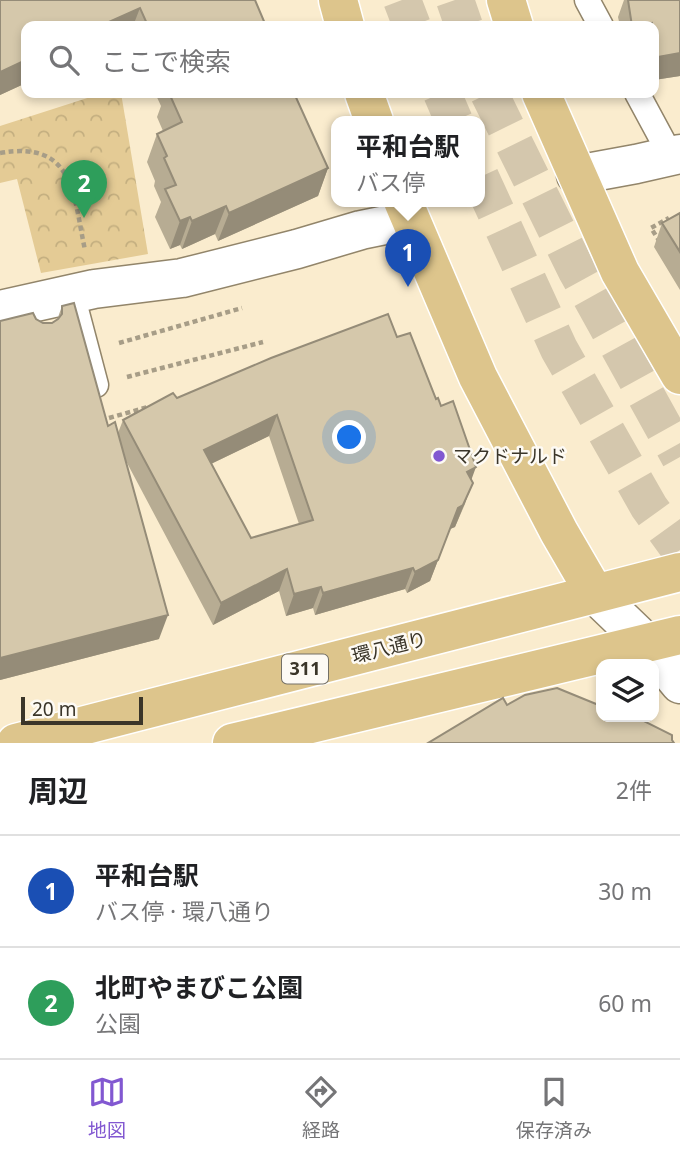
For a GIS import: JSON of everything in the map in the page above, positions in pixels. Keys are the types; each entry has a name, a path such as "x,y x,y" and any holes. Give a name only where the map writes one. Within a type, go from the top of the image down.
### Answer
{"main road":[{"path":"338,0 344,21"},
{"path":"506,0 512,21"},
{"path":"366,98 372,116"},
{"path":"543,98 620,272 680,375"},
{"path":"406,211 478,377 559,532 595,594"},
{"name":"環八通り","path":"16,743 680,572"},
{"path":"232,743 664,639"}],"street":[{"path":"576,175 676,155"},
{"path":"23,312 83,292 182,278 297,249 361,230 406,211"},
{"path":"595,594 664,639 680,684"}],"lane":[{"path":"587,0 598,21"},
{"path":"640,98 676,155"},
{"path":"83,292 96,385 105,419"}],"path":[{"path":"0,153 17,150 37,152 64,170 72,187 83,292"},
{"path":"660,243 651,228 669,218"},
{"path":"96,385 263,342"},
{"path":"105,419 159,404"}],"green space":[{"path":"87,98 122,98 148,254 41,273 17,179 0,183 0,126"}],"building":[{"path":"0,0 255,0 264,21 146,21 140,8 111,21 21,21 21,62 0,72"},
{"path":"628,0 680,0 680,53 659,57 659,21 631,21"},
{"path":"171,98 296,98 328,168 229,213 226,206 192,221 190,217 180,221 165,189 176,185 157,134 182,122"},
{"path":"680,213 680,252 662,223"},
{"path":"74,303 108,426 115,422 168,615 0,658 0,321 33,313 36,319 43,323 52,323 62,314 62,306"},
{"path":"388,314 397,337 410,333 436,399 438,398 441,406 453,401 476,467 467,472 473,483 463,505 458,508 438,560 415,572 413,568 323,593 321,587 294,594 287,569 221,603 123,420 173,393 177,398 271,358","holes":["277,415 313,520 251,538 204,450"]},
{"path":"557,688 596,704 596,722 646,722 672,735 674,743 428,743 503,698 507,705 525,695"}],"tunnel":[{"path":"402,0 410,21"},
{"path":"455,0 462,21"},
{"path":"444,98 452,116"},
{"path":"491,98 577,271 680,457"},
{"path":"485,188 559,349 649,507 680,550"}],"place":[{"name":"北町やまびこ公園","path":"84,218"},
{"name":"平和台駅","path":"408,287"},
{"name":"マクドナルド","path":"439,456"}]}
